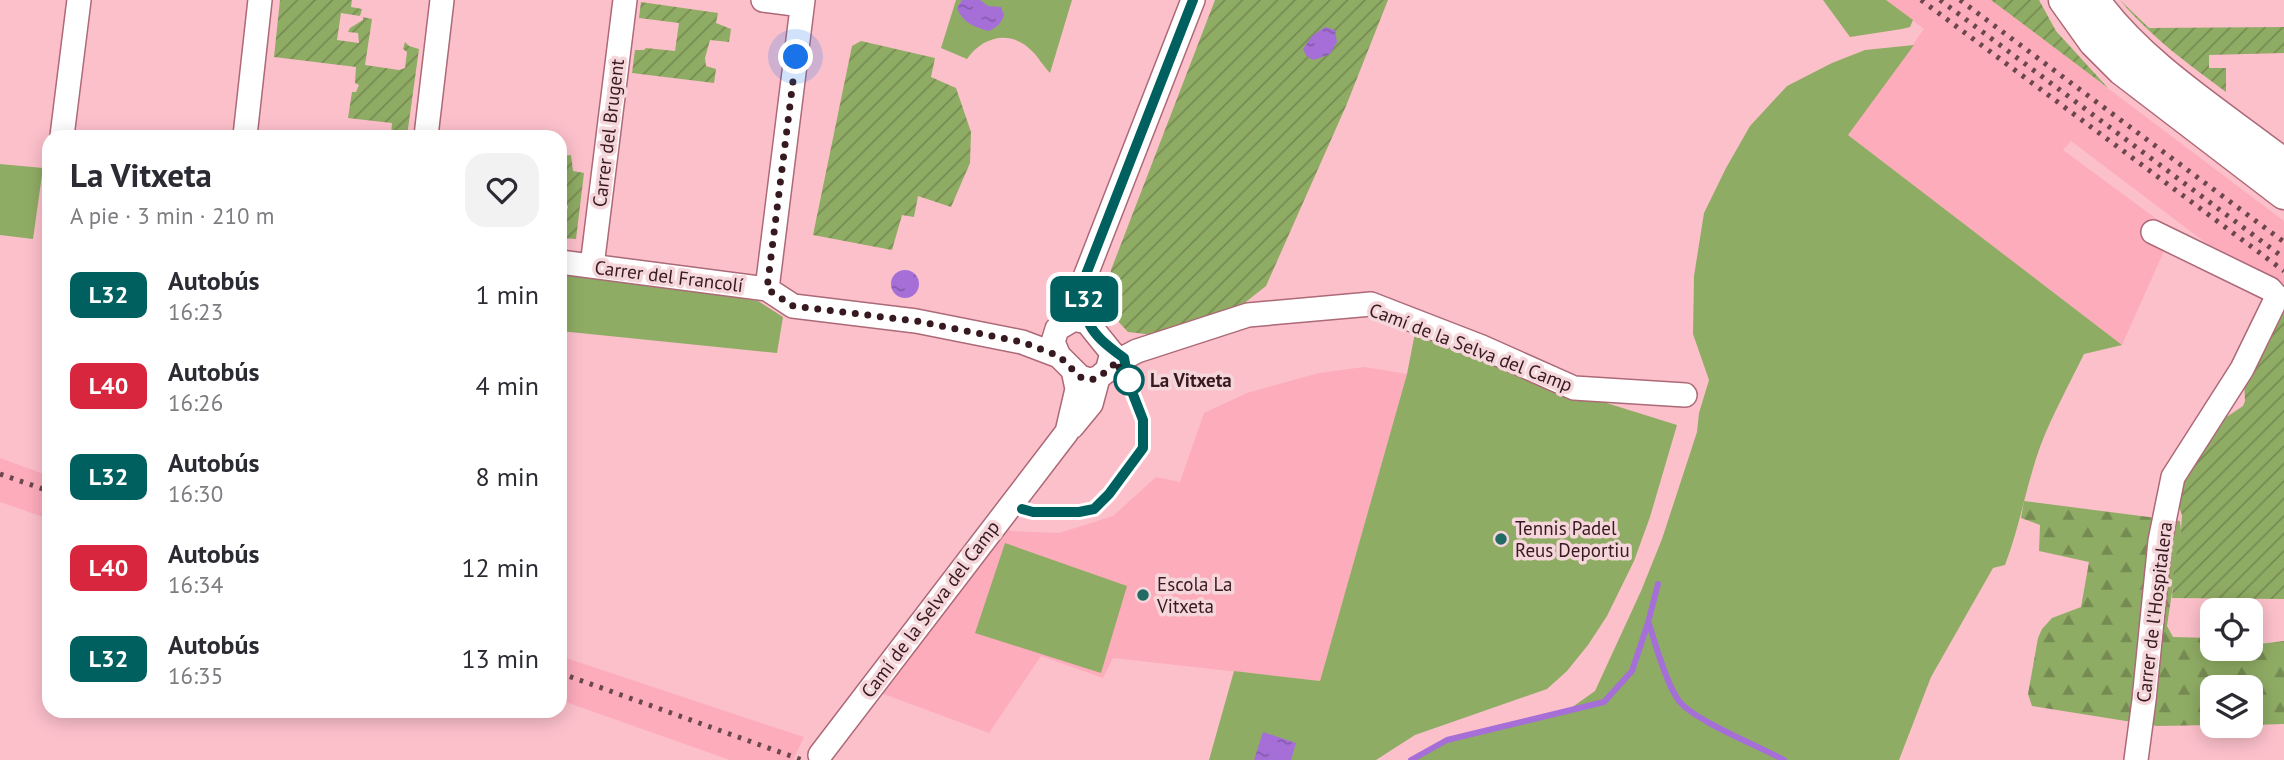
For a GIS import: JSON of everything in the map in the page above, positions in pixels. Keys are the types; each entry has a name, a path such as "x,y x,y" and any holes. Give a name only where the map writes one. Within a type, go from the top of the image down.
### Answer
{"main road":[{"path":"2064,0 2094,42 2122,69 2284,194"},
{"path":"2094,0 2111,23 2138,51 2284,164"}],"street":[{"path":"63,130 79,0"},
{"path":"246,130 260,0"},
{"path":"427,130 442,0"},
{"name":"Carrer del Brugent","path":"592,266 625,0"},
{"path":"763,0 803,3 767,289"},
{"path":"1063,346 1085,277 1193,0"},
{"name":"Carrer de l'Hospitalera","path":"2136,760 2160,541 2173,477 2242,369 2277,297 2270,289 2153,232"},
{"name":"Carrer del Francolí","path":"567,263 767,289 793,306 916,321 1022,342 1063,346 1080,377 1090,380 1116,361"},
{"path":"1085,277 1083,308 1087,322 1116,361"},
{"name":"Camí de la Selva del Camp","path":"820,755 1018,493 1091,404 1116,361 1248,316 1371,304 1574,388 1685,395"},
{"path":"1063,346 1074,319 1087,322"},
{"name":"Camí de la Selva del Camp","path":"1063,346 1076,389 1067,432"}],"shaded area":[{"path":"1886,0 1991,0 2284,221 2284,302 2071,141 2063,150 2173,231 2122,345 1848,135 1924,29"},
{"name":"Escola La Vitxeta","path":"1364,367 1407,374 1320,681 1113,658 1103,678 1041,656 989,733 870,689 993,526 1011,531 1059,533 1113,516 1156,477 1180,482 1204,413 1247,393 1319,373"},
{"path":"0,458 42,473 42,517 0,502"},
{"path":"567,658 804,737 793,760 730,760 567,702"}],"green space":[{"path":"280,0 352,0 351,7 362,9 360,16 341,13 337,40 359,43 358,33 348,32 350,28 363,20 363,17 372,19 365,65 399,70 405,68 405,42 419,49 408,130 391,130 392,123 348,118 352,92 356,92 359,85 355,83 356,67 274,57"},
{"path":"956,0 1072,0 1050,73 1035,54 1016,40 998,38 989,41 967,59 941,48"},
{"path":"1215,0 1388,0 1346,106 1266,286 1242,305 1154,335 1128,332 1115,318 1108,296 1111,270"},
{"path":"1823,0 1886,0 1913,20 1910,27 1850,37"},
{"path":"1991,0 2039,0 2056,31 2108,88"},
{"path":"2120,0 2149,28 2284,27 2284,53 2209,55 2209,68 2226,68 2226,92 2157,38"},
{"path":"641,2 718,13 716,23 731,29 729,42 710,40 705,58 706,66 716,69 714,83 632,73 635,50 646,48 675,51 679,23 639,18"},
{"path":"861,41 935,58 931,77 956,88 971,132 970,163 951,207 918,196 914,217 902,215 892,250 813,235 852,46"},
{"path":"1914,45 1848,135 2122,345 2084,354 2040,447 2005,565 1993,568 1931,677 1899,760 1416,760 1433,747 1500,727 1535,721 1571,708 1595,691 1662,539 1697,432 1699,413 1709,380 1693,334 1694,276 1704,213 1726,168 1750,126 1787,86 1865,50"},
{"path":"567,155 571,155 573,171 584,173 576,239 567,238"},
{"path":"0,164 42,168 33,239 0,235"},
{"path":"567,269 758,301 783,317 777,353 567,332"},
{"path":"2284,302 2284,599 2172,598 2174,567 2181,531 2182,515 2178,504 2181,486 2216,424 2243,406 2244,379"},
{"name":"Tennis Padel Reus Deportiu","path":"1415,333 1517,375 1677,425 1634,561 1607,616 1588,645 1567,671 1547,689 1415,735 1376,760 1209,760 1234,671 1320,681 1407,374"},
{"path":"2024,501 2180,521 2181,531 2167,626 2173,637 2200,638 2200,661 2263,661 2263,644 2284,641 2284,724 2263,725 2263,675 2200,675 2200,725 2157,726 2032,706 2028,694 2038,638 2052,618 2081,607 2089,562 2039,551 2040,525 2021,518"},
{"path":"1005,543 1127,586 1101,673 975,633"}],"water":[{"path":"962,0 980,0 988,6 1001,7 1003,18 989,31 974,26 959,13 957,8"},
{"path":"1325,27 1335,30 1337,42 1330,54 1314,60 1307,56 1303,49 1312,36"},
{"path":"905,270 915,274 919,284 915,294 905,298 895,294 891,284 895,274"},
{"path":"1263,732 1296,743 1291,760 1254,760"}],"waterway":[{"path":"1411,760 1447,740 1604,702 1632,671 1658,584"},
{"path":"1649,624 1666,675 1679,701 1713,725 1784,760"}],"railway":[{"path":"1921,0 2284,271"},
{"path":"1940,0 2284,258"},
{"path":"1960,0 2284,242"},
{"path":"0,474 42,489"},
{"path":"567,676 802,760"}],"bus line":[{"name":"L32","path":"1022,509 1033,512 1079,512 1094,509 1109,494 1143,448 1143,420 1129,384 1124,358 1107,346 1087,322 1083,308 1085,277 1193,0"}],"place":[{"name":"La Vitxeta","path":"1129,380"},
{"name":"Tennis Padel Reus Deportiu","path":"1501,539"},
{"name":"Escola La Vitxeta","path":"1143,595"}],"route":[{"path":"796,57 767,289 793,306 916,321 1022,342 1059,356 1080,377 1090,380 1098,378 1118,361 1120,374 1129,380"}]}
